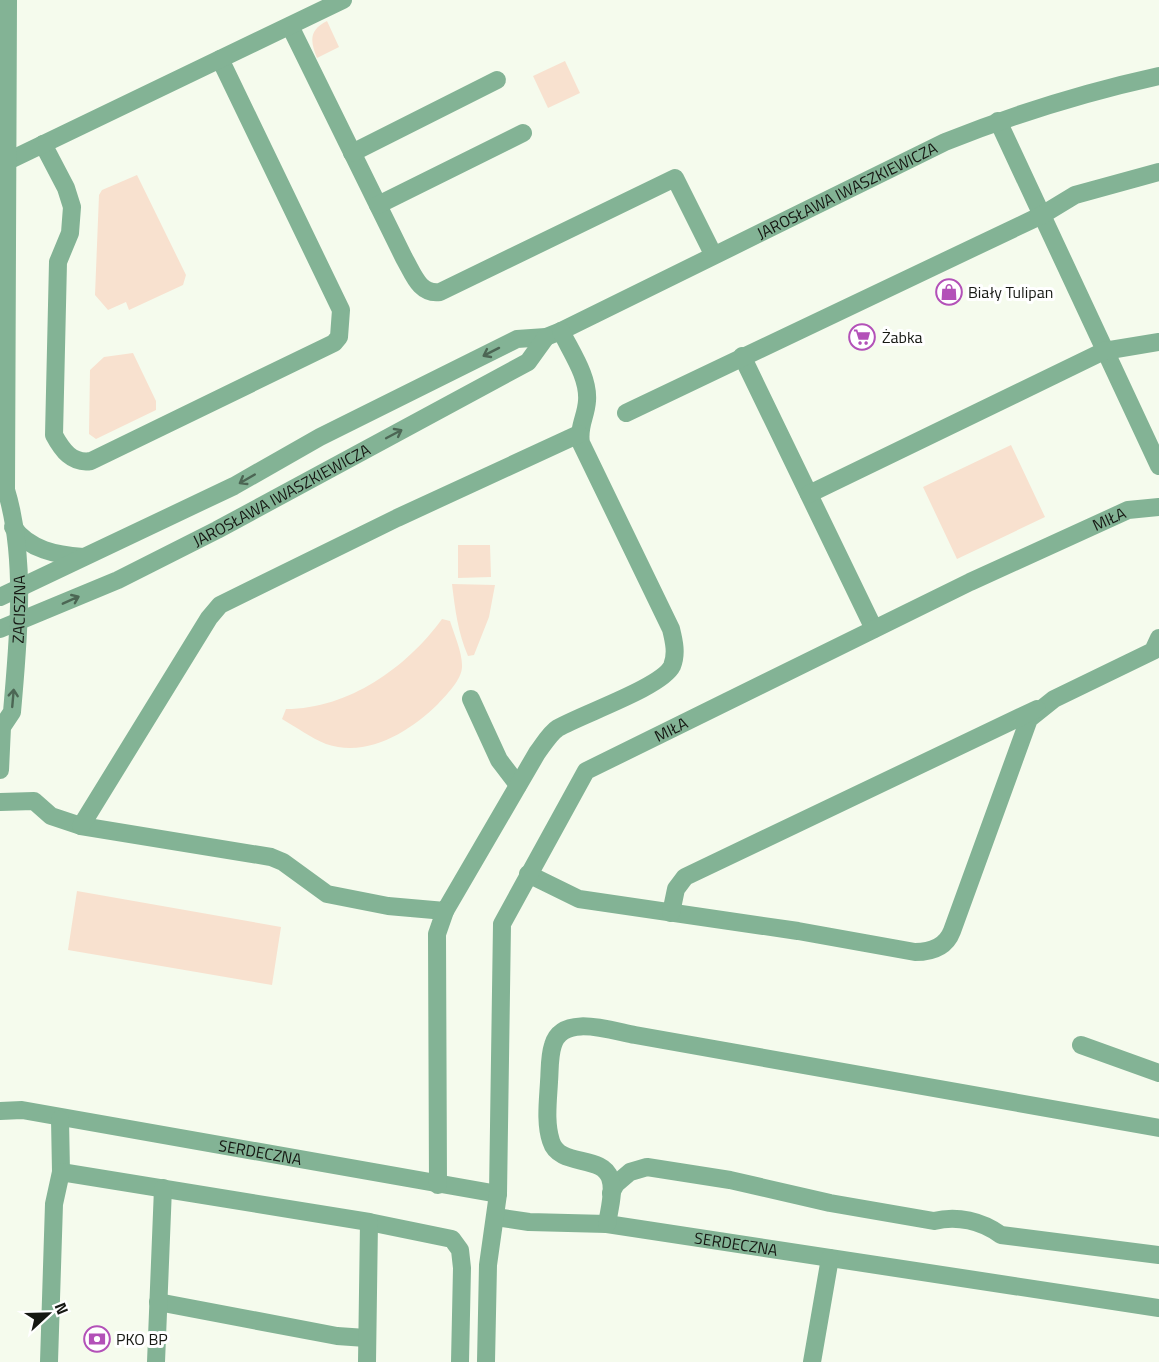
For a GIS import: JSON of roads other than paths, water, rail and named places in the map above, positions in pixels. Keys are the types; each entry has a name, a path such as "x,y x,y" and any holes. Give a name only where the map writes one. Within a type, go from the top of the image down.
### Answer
{"street":[{"name":"ZACISZNA","path":"0,770 1,726 12,712 18,623 18,588 13,527 3,496 8,0"},
{"path":"6,162 339,1"},
{"path":"290,26 420,286 433,293 675,178 713,254"},
{"path":"43,144 66,188 72,207 70,233 58,262 54,435 65,453 73,458 91,461 334,344 339,337 340,310 220,59"},
{"name":"JAROSŁAWA IWASZKIEWICZA","path":"0,597 234,486 320,437 517,339 554,334 893,166 998,121 1101,89 1159,76"},
{"path":"352,153 497,80"},
{"path":"998,121 1159,466"},
{"path":"378,205 524,133"},
{"path":"626,413 1042,215 1075,195 1159,172"},
{"path":"438,1185 437,934 445,911 537,753 556,729 653,683 672,667 674,660 675,651 671,629 585,453 579,434 587,401 583,377 554,334"},
{"name":"JAROSŁAWA IWASZKIEWICZA","path":"0,629 118,580 217,530 528,362 554,334"},
{"path":"809,494 1104,351 1159,342"},
{"path":"742,356 874,629"},
{"path":"81,826 209,618 220,605 397,518 579,434"},
{"name":"MIŁA","path":"498,1194 502,924 586,771 874,629 1128,510 1159,507"},
{"path":"13,527 24,539 42,550 62,556 85,557"},
{"path":"671,913 676,890 685,877 1133,662 1153,651 1159,638"},
{"path":"471,699 499,760 518,785"},
{"path":"528,874 579,899 915,952 934,950 948,941 1022,735 1029,719 1040,707"},
{"path":"0,802 34,801 51,816 81,826 271,857 283,862 327,894 388,906 445,911"},
{"path":"607,1224 611,1180 607,1172 561,1155 551,1141 548,1113 553,1045 563,1031 575,1027 635,1035 1159,1128"},
{"path":"1081,1046 1159,1073"},
{"name":"SERDECZNA","path":"0,1111 22,1110 60,1119 498,1194"},
{"path":"49,1362 54,1204 61,1172 60,1119"},
{"path":"611,1193 616,1184 630,1172 647,1167 730,1180 830,1203 934,1221 946,1218 985,1223 1001,1235 1159,1256"},
{"path":"61,1172 444,1235 452,1239 460,1250 460,1362"},
{"path":"156,1362 164,1188"},
{"path":"486,1362 488,1265 498,1194"},
{"name":"SERDECZNA","path":"496,1217 529,1222 607,1224 1159,1308"},
{"path":"367,1362 369,1222"},
{"path":"812,1362 830,1258"},
{"path":"158,1302 337,1336 366,1338"}],"place":[{"name":"Biały Tulipan","path":"949,292"},
{"name":"Żabka","path":"862,337"},
{"name":"PKO BP","path":"97,1339"}]}
